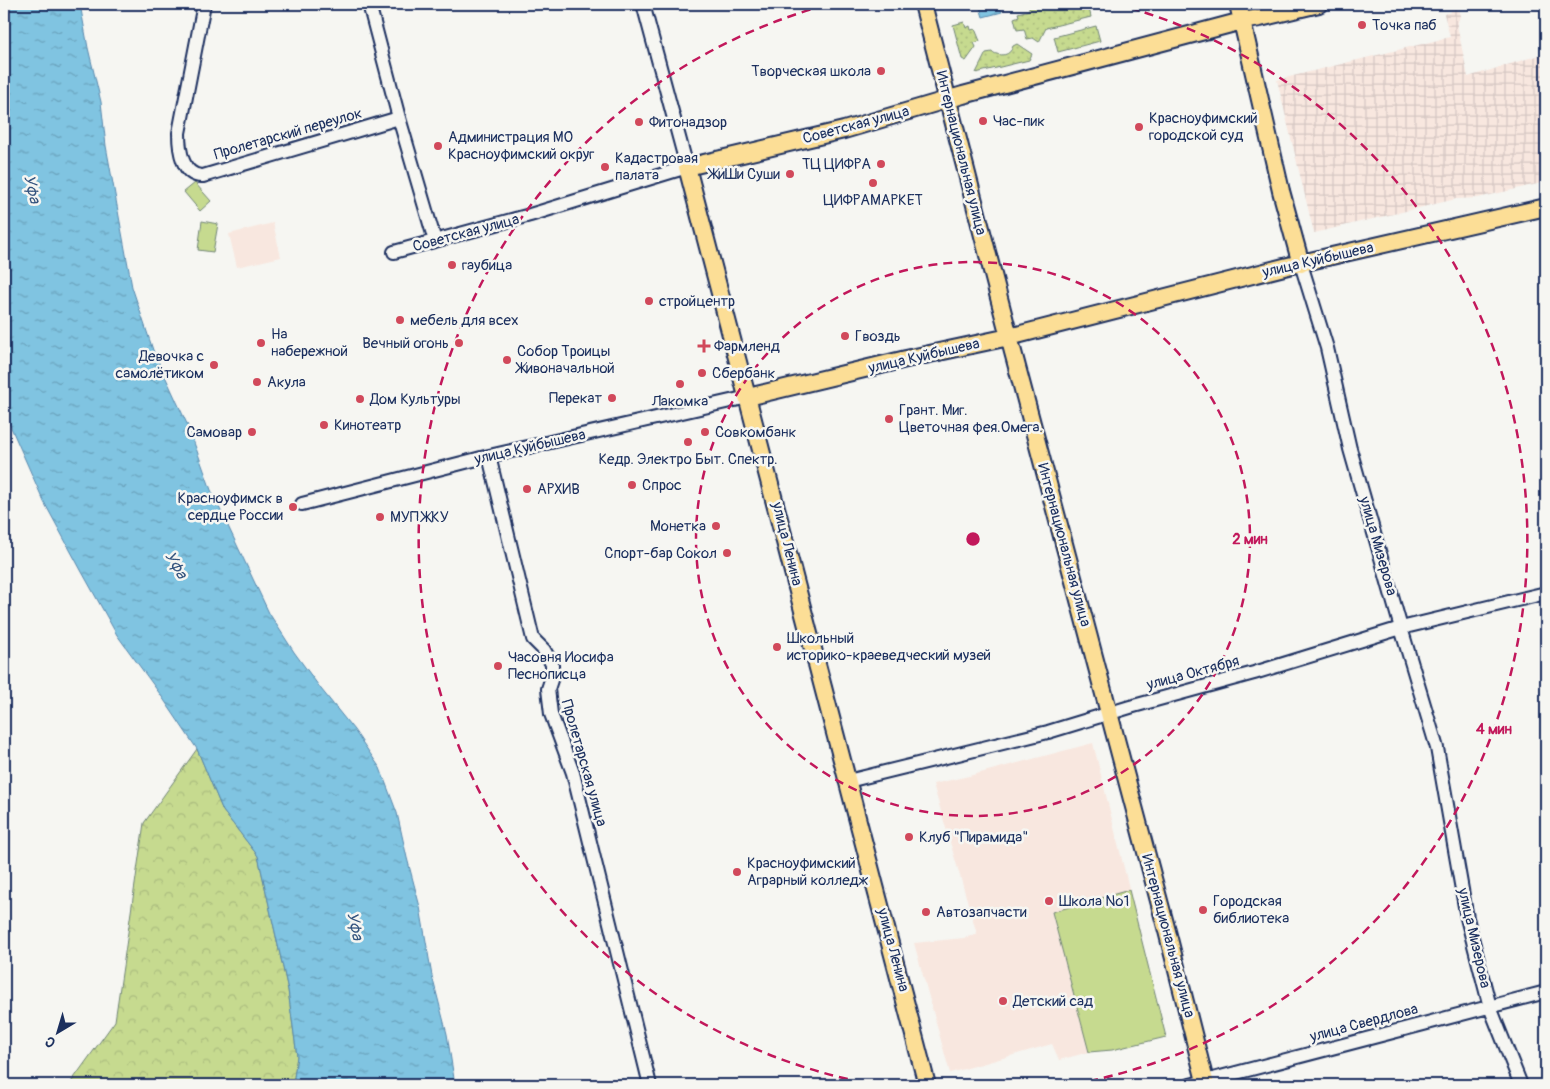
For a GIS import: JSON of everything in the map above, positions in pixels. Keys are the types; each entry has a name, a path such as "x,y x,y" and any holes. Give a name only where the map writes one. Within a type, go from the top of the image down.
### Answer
{"main road":[{"name":"Интернациональная улица","path":"923,4 1009,337 1167,931 1200,1084"},
{"name":"улица Мизерова","path":"1238,4 1281,191 1301,264"},
{"name":"Советская улица","path":"688,167 844,130 947,100 1242,21 1319,4"},
{"name":"улица Ленина","path":"688,167 928,1085"},
{"name":"улица Куйбышева","path":"748,397 906,359 1009,337 1301,264 1546,207"}],"street":[{"name":"Пролетарский переулок","path":"204,4 180,122 179,142 182,159 193,174 204,176 399,118"},
{"path":"369,4 399,118 435,241"},
{"name":"улица Ленина","path":"643,4 688,167"},
{"name":"Советская улица","path":"394,252 530,215 688,167"},
{"name":"улица Мизерова","path":"1301,264 1327,348 1350,449 1401,628 1438,748 1467,918 1490,1007 1521,1085"},
{"name":"улица Куйбышева","path":"302,504 489,456 748,397"},
{"name":"Пролетарская улица","path":"489,456 533,639 544,650 552,664 552,677 548,689 551,714 572,773 650,1085"},
{"name":"улица Октября","path":"848,781 1033,736 1108,713 1254,673 1401,628 1546,593"},
{"name":"улица Свердлова","path":"1200,1084 1546,992"}],"shaded area":[{"path":"1449,4 1457,4 1460,16 1457,25 1468,77 1546,53 1546,182 1478,198 1456,199 1314,233 1277,80 1450,37 1444,14 1451,12"},
{"path":"273,223 281,257 237,267 229,234"},
{"name":"Школа №1","path":"1093,743 1166,1037 1112,1050 1089,1052 1059,1060 1052,1044 950,1073 914,943 964,938 977,934 933,784"}],"green space":[{"path":"1040,4 1088,4 1091,17 1046,28 1039,42 1033,38 1027,39 1024,29 1017,30 1014,18 1019,16 1018,13 1029,10 1029,7"},
{"path":"964,22 966,28 970,26 971,30 975,29 980,41 974,43 976,47 966,61 962,59 953,25"},
{"path":"1096,26 1100,41 1058,52 1054,37"},
{"path":"1017,44 1032,54 1029,60 976,73 986,53 992,52 1005,55"},
{"path":"195,183 211,201 200,211 184,192"},
{"path":"202,221 218,224 213,252 198,250"},
{"path":"197,749 223,811 258,856 288,990 297,1056 293,1085 69,1085 115,1021 144,823"},
{"path":"1129,890 1166,1037 1112,1050 1089,1052 1052,912"}],"water":[{"name":"Уфа","path":"4,4 80,4 101,102 106,146 132,287 153,350 188,426 211,490 269,613 294,652 354,730 380,768 397,813 420,907 432,976 447,1034 455,1085 293,1085 297,1056 288,990 258,856 223,811 197,749 117,635 44,502 9,423 4,402"},
{"path":"979,4 999,4 1002,12 983,17"}],"place":[{"name":"Точка паб","path":"1362,25"},
{"name":"Творческая школа","path":"881,71"},
{"name":"Час-пик","path":"983,121"},
{"name":"Фитонадзор","path":"639,122"},
{"name":"Красноуфимский городской суд","path":"1139,127"},
{"name":"Администрация МО Красноуфимский округ","path":"438,146"},
{"name":"ТЦ ЦИФРА","path":"881,164"},
{"name":"Кадастровая палата","path":"605,167"},
{"name":"ЖиШи Суши","path":"790,174"},
{"name":"ЦИФРАМАРКЕТ","path":"873,183"},
{"name":"гаубица","path":"452,265"},
{"name":"стройцентр","path":"649,301"},
{"name":"мебель для всех","path":"400,320"},
{"name":"Гвоздь","path":"845,336"},
{"name":"На набережной","path":"261,343"},
{"name":"Вечный огонь","path":"459,343"},
{"name":"Фармленд","path":"704,346"},
{"name":"Собор Троицы Живоначальной","path":"507,360"},
{"name":"Девочка с самолётиком","path":"214,365"},
{"name":"Сбербанк","path":"702,373"},
{"name":"Акула","path":"257,382"},
{"name":"Лакомка","path":"680,384"},
{"name":"Перекат","path":"612,398"},
{"name":"Дом Культуры","path":"360,399"},
{"name":"Грант. Миг. Цветочная фея.Омега.","path":"889,419"},
{"name":"Кинотеатр","path":"324,425"},
{"name":"Самовар","path":"252,432"},
{"name":"Совкомбанк","path":"705,432"},
{"name":"Кедр. Электро Быт. Спектр.","path":"688,442"},
{"name":"Спрос","path":"632,485"},
{"name":"АРХИВ","path":"527,489"},
{"name":"Красноуфимск в сердце России","path":"293,507"},
{"name":"МУП ЖКУ","path":"380,517"},
{"name":"Монетка","path":"716,526"},
{"name":"Спорт-бар Сокол","path":"727,553"},
{"name":"Школьный историко-краеведческий музей","path":"777,647"},
{"name":"Часовня Иосифа Песнописца","path":"498,666"},
{"name":"Клуб \"Пирамида\"","path":"909,837"},
{"name":"Красноуфимский Аграрный колледж","path":"737,872"},
{"name":"Школа №1","path":"1049,901"},
{"name":"Городская библиотека","path":"1203,910"},
{"name":"Автозапчасти","path":"926,912"},
{"name":"Детский сад","path":"1003,1001"}]}
